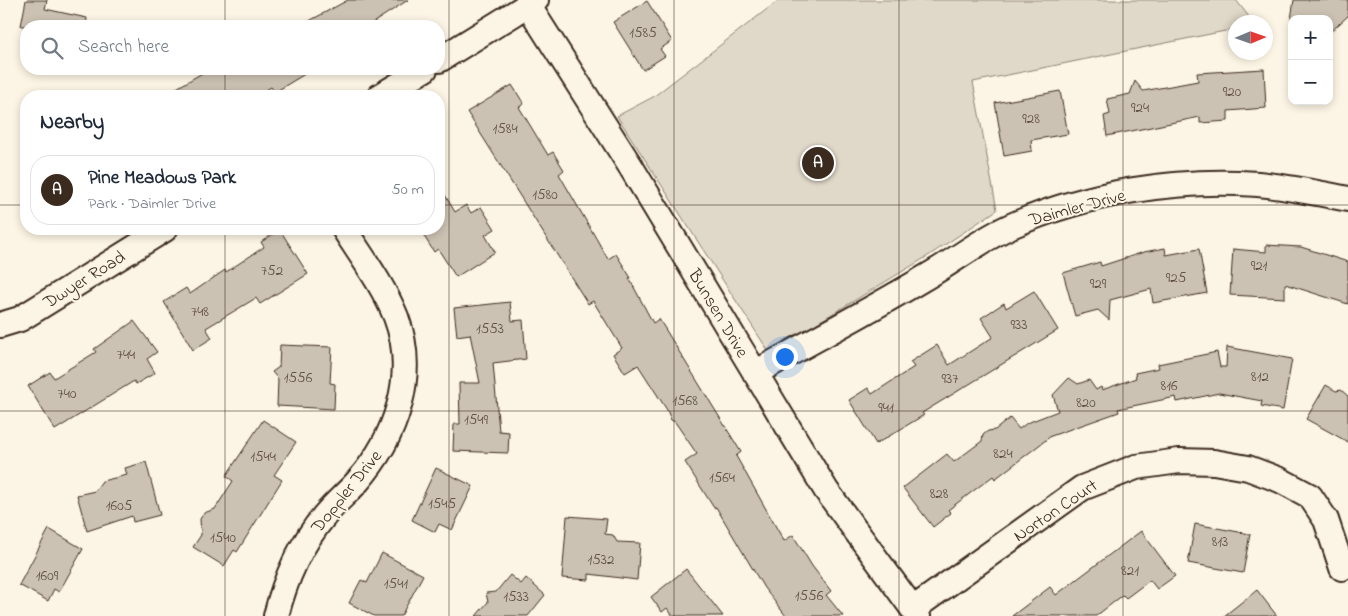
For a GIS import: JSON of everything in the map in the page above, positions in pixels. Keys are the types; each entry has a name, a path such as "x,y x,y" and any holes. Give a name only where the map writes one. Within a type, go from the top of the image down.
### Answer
{"street":[{"path":"445,56 532,3"},
{"name":"Bunsen Drive","path":"532,3 826,490 915,613"},
{"path":"390,90 415,75"},
{"name":"Daimler Drive","path":"755,373 937,271 976,244 1010,227 1055,209 1101,198 1163,187 1216,183 1258,184 1348,199"},
{"name":"Dwyer Road","path":"0,325 20,319 155,235"},
{"name":"Doppler Drive","path":"276,616 280,598 294,563 309,537 326,514 376,460 390,434 400,406 404,376 403,347 396,318 381,286 348,235"},
{"name":"Norton Court","path":"915,613 1082,488 1136,467 1179,461 1214,462 1248,468 1280,480 1310,496 1326,520 1342,568"}],"shaded area":[{"path":"779,0 1236,0 1248,15 1228,15 1228,30 973,82 997,210 928,256 769,352 617,116 653,97"}],"building":[{"path":"26,0 47,0 45,9 87,18 87,20 22,20"},
{"path":"348,0 408,0 377,20 311,20"},
{"path":"1294,0 1348,0 1348,16 1333,29 1333,15 1292,15"},
{"path":"647,1 672,41 660,49 665,56 643,70 613,22"},
{"path":"1264,69 1266,108 1228,111 1228,121 1200,123 1200,117 1107,136 1104,116 1110,114 1107,99 1130,94 1135,81 1143,91 1198,81 1197,73"},
{"path":"199,75 303,75 278,90 273,90 271,87 266,90 173,90"},
{"path":"512,85 524,104 519,107 548,155 553,152 564,170 559,174 608,259 616,254 631,278 629,278 653,323 659,319 741,452 736,456 784,541 793,535 812,566 831,591 826,595 843,616 786,616 764,588 716,507 714,508 685,462 697,454 675,422 671,420 667,410 638,365 625,373 613,354 622,348 593,301 588,304 467,112"},
{"path":"1060,91 1068,134 1031,140 1032,151 1004,156 995,103"},
{"path":"445,195 455,212 466,205 471,213 481,207 495,229 485,235 495,252 456,277 438,249 434,252 423,235 445,235"},
{"path":"272,235 283,235 308,274 260,304 256,298 206,328 212,338 193,350 164,302 186,288 190,294 225,270 226,272 264,247 261,242"},
{"path":"1266,245 1301,247 1348,262 1348,304 1285,284 1285,298 1230,295 1233,249 1266,252"},
{"path":"1165,248 1166,255 1199,249 1207,293 1153,303 1151,289 1110,300 1109,320 1098,310 1075,316 1063,273 1100,262 1101,266 1144,252"},
{"path":"1034,291 1058,330 922,413 924,415 876,444 849,400 868,388 872,394 914,367 910,362 937,345 949,365 993,337 981,318 1004,303 1006,308"},
{"path":"510,302 512,321 523,320 526,359 493,363 499,431 509,432 508,453 453,451 454,424 460,424 459,383 480,383 470,334 457,336 454,308"},
{"path":"134,321 157,352 147,359 155,373 136,384 134,381 55,430 28,386 50,372 54,378 96,352 94,349"},
{"path":"280,345 332,347 330,383 335,384 334,409 277,406 278,379 272,372 279,367"},
{"path":"1227,347 1292,359 1283,410 1261,406 1262,401 1219,393 1177,402 1176,397 1118,409 1119,412 1051,436 995,479 993,476 948,510 951,513 933,527 903,488 947,454 954,462 982,441 983,435 988,431 995,430 1010,418 1019,429 1027,423 1058,411 1053,395 1069,378 1078,384 1089,380 1096,390 1101,387 1102,390 1136,378 1135,373 1159,368 1158,364 1217,352 1220,367 1226,367"},
{"path":"1326,385 1336,391 1341,390 1348,396 1348,442 1306,419"},
{"path":"263,420 296,442 274,475 282,480 237,552 234,550 224,566 193,547 201,535 200,519 204,513 215,509 233,481 226,476"},
{"path":"146,462 160,515 133,522 132,516 87,531 77,495 95,491 102,481 127,475 125,468"},
{"path":"436,468 473,486 452,530 439,524 435,532 412,520"},
{"path":"567,516 607,519 605,534 613,535 617,542 640,543 637,580 589,574 589,580 562,578"},
{"path":"1195,524 1250,534 1243,573 1188,563"},
{"path":"49,529 83,549 59,592 54,589 48,601 19,585"},
{"path":"1141,531 1175,576 1157,589 1150,580 1126,598 1123,595 1096,616 1012,616 1050,587 1056,595"},
{"path":"382,553 423,575 401,616 374,616 349,603 361,580 367,583"},
{"path":"686,569 723,616 673,616 667,608 662,612 651,597"},
{"path":"510,575 521,584 526,578 545,595 528,616 476,616 488,602 486,593 496,592"},
{"path":"1257,590 1277,616 1224,616"}],"place":[{"name":"Pine Meadows Park","path":"818,163"}]}
